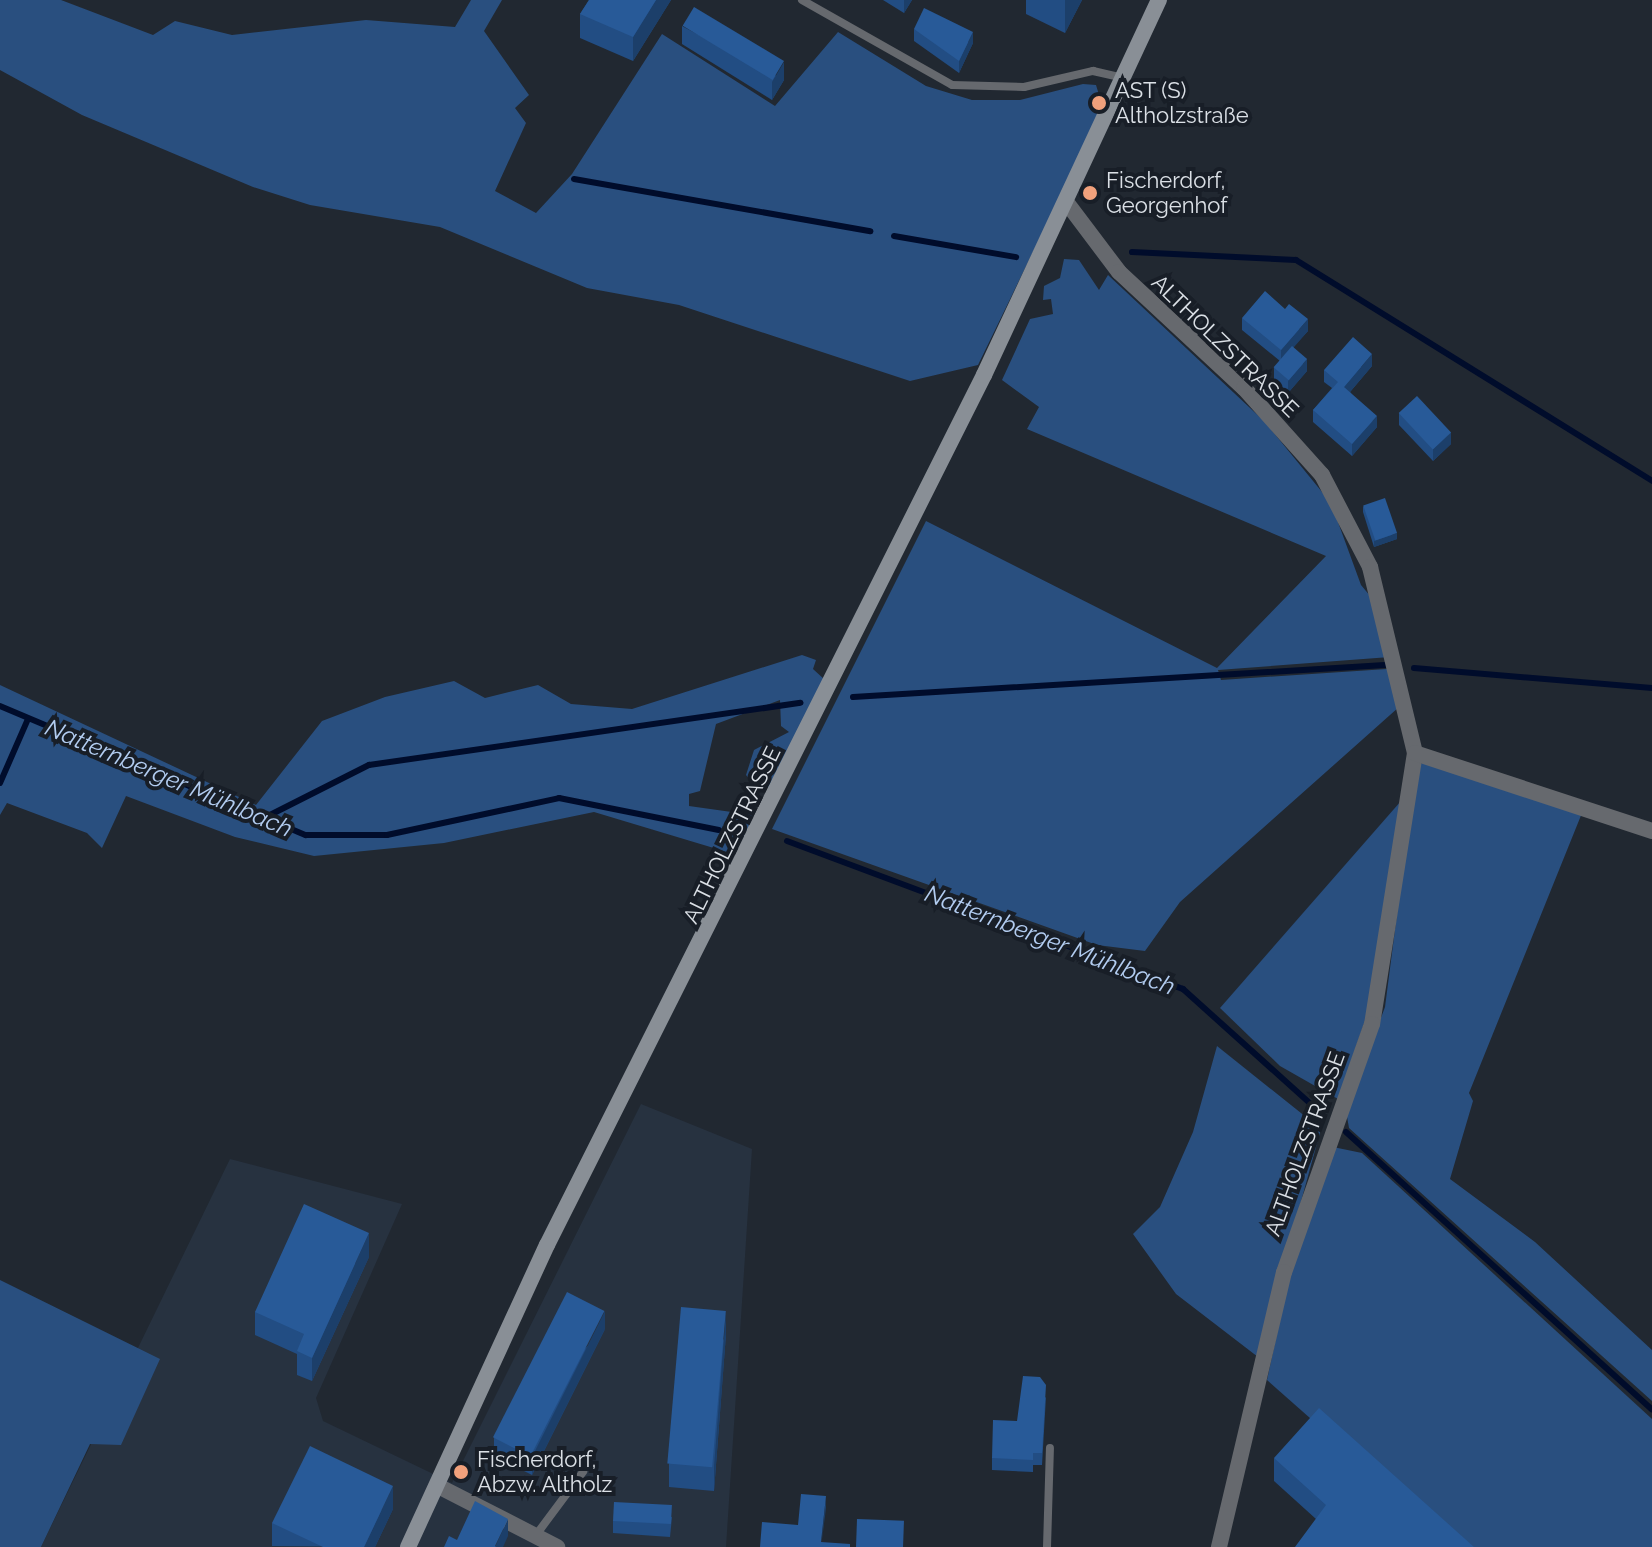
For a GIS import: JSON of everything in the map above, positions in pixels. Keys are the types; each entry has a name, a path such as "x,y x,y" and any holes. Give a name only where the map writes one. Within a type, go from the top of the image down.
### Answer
{"street":[{"name":"ALTHOLZSTRASSE","path":"408,1547 547,1245 1067,203 1159,0"},
{"name":"ALTHOLZSTRASSE","path":"1067,203 1119,272 1244,388 1322,475 1370,567 1415,753 1372,1024 1284,1272 1219,1547"},
{"path":"1415,753 1652,831"},
{"path":"438,1486 557,1547"}],"lane":[{"path":"802,0 952,85 1024,87 1093,71 1123,78"},
{"path":"1047,1547 1050,1448"},
{"path":"536,1535 583,1472"}],"shaded area":[{"path":"0,0 61,0 153,35 175,21 232,35 366,20 455,27 471,0 502,0 484,31 529,95 515,108 526,123 495,191 536,213 572,174 662,34 775,106 838,32 926,86 972,100 1020,100 1083,84 1096,85 1103,108 978,365 910,381 679,305 587,288 440,227 310,205 253,187 82,115 0,70"},
{"path":"1064,259 1079,260 1099,290 1108,275 1265,422 1331,503 1361,585 1376,603 1390,657 1218,670 1221,680 1387,669 1399,707 1180,902 1145,951 1097,945 772,829 926,521 1217,668 1326,556 1027,429 1039,407 1002,380 1030,319 1053,314 1051,299 1043,300 1044,286 1060,278"},
{"path":"802,655 816,660 813,669 825,680 771,787 755,786 746,775 754,750 789,732 781,726 780,700 716,724 700,791 689,794 689,806 753,815 737,855 594,812 444,843 314,856 235,837 126,796 102,848 87,833 7,803 0,815 0,685 256,805 322,721 385,697 454,681 485,698 538,685 571,704 632,709"},
{"path":"1428,759 1582,813 1469,1093 1473,1101 1450,1179 1535,1242 1652,1350 1652,1401 1349,1128 1346,1111 1385,1007 1416,767"},
{"path":"1401,801 1368,1012 1338,1099 1280,1066 1220,1008"},
{"path":"1217,1046 1321,1129 1258,1357 1176,1294 1133,1234 1160,1207 1193,1132"},
{"path":"641,1104 752,1149 726,1547 41,1547 230,1159 402,1204 316,1398 323,1421 452,1483"},
{"path":"1333,1147 1362,1153 1652,1419 1652,1547 1456,1547 1267,1380 1288,1282"},
{"path":"0,1280 160,1359 121,1445 90,1444 41,1547 0,1547"}],"building":[{"path":"589,0 656,0 633,37 580,14"},
{"path":"694,7 784,61 773,80 683,26"},
{"path":"924,8 973,32 959,61 914,29"},
{"path":"1265,291 1285,309 1289,304 1308,319 1281,350 1242,318"},
{"path":"1353,337 1372,354 1344,387 1377,416 1352,444 1313,410 1338,382 1324,370"},
{"path":"1292,346 1307,359 1289,380 1274,367"},
{"path":"1417,396 1451,433 1433,450 1399,413"},
{"path":"1385,498 1397,533 1375,540 1363,505"},
{"path":"304,1204 369,1233 312,1358 297,1351 304,1334 255,1312"},
{"path":"567,1292 604,1311 530,1456 493,1437"},
{"path":"681,1307 726,1311 712,1467 667,1463"},
{"path":"1023,1376 1040,1377 1046,1385 1042,1453 1033,1453 1033,1460 992,1458 993,1420 1017,1421"},
{"path":"1319,1408 1474,1547 1295,1547 1326,1505 1274,1458"},
{"path":"310,1446 393,1486 364,1547 323,1547 272,1523"},
{"path":"801,1494 826,1496 821,1542 850,1544 850,1547 760,1547 762,1522 798,1525"},
{"path":"475,1501 508,1519 496,1547 444,1547 449,1536 457,1540"},
{"path":"614,1502 672,1505 671,1524 613,1521"},
{"path":"857,1519 904,1521 903,1547 856,1547"}],"waterway":[{"path":"574,179 870,231"},
{"path":"894,236 1016,257"},
{"path":"1132,252 1296,260 1652,481"},
{"path":"853,697 1385,665"},
{"path":"1414,668 1652,688"},
{"path":"264,818 369,765 801,703"},
{"name":"Natternberger Mühlbach","path":"0,706 306,835 387,835 559,798 719,830"},
{"path":"0,783 28,719"},
{"name":"Natternberger Mühlbach","path":"787,841 1183,989 1322,1114"},
{"name":"Natternberger Mühlbach","path":"1346,1132 1652,1409"}],"place":[{"name":"AST (S) Altholzstraße","path":"1099,103"},
{"name":"Fischerdorf, Georgenhof","path":"1090,193"},
{"name":"Fischerdorf, Abzw. Altholz","path":"461,1472"}]}
